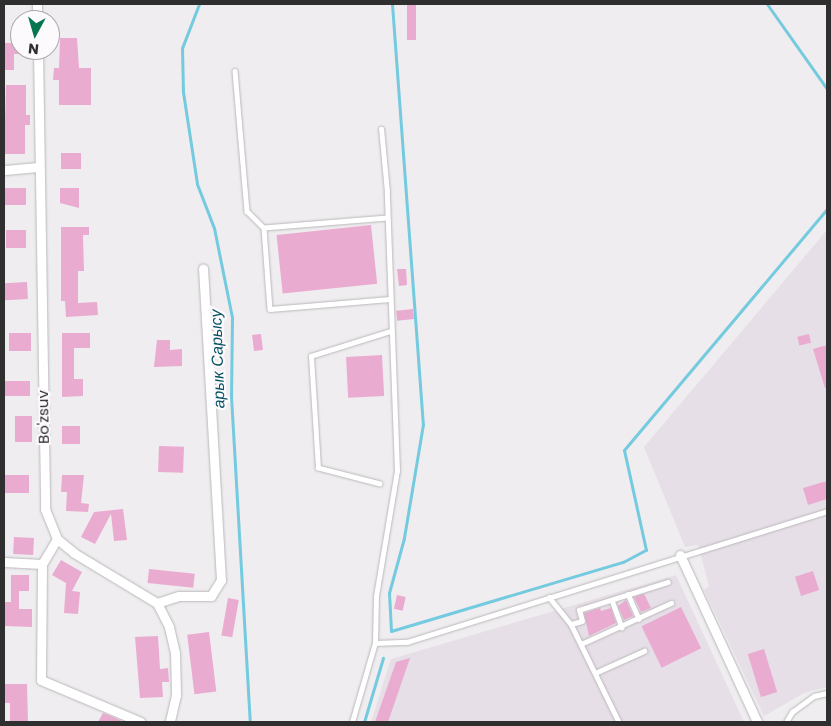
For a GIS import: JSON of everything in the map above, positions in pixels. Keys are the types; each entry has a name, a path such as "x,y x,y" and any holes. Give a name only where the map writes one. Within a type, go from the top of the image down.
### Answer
{"street":[{"name":"Bo'zsuv","path":"38,60 44,509 57,539 94,567 157,603"},
{"path":"4,170 39,167"},
{"path":"170,722 176,695 175,653 169,627 157,603 179,596 211,596 220,580 203,269"},
{"path":"57,539 42,564 41,680 141,722"},
{"path":"680,555 757,722"},
{"path":"4,562 42,564"}],"lane":[{"path":"235,71 247,211 264,228 270,309 390,299"},
{"path":"352,722 375,643 376,596 397,471 387,218 381,129"},
{"path":"264,228 387,218"},
{"path":"380,484 318,468 311,356 391,331"},
{"path":"375,643 407,642 680,555 827,511"},
{"path":"571,624 582,621 579,610 668,582"},
{"path":"628,594 639,619"},
{"path":"549,597 571,624 619,722"},
{"path":"612,600 622,628"},
{"path":"581,644 622,628 672,603"},
{"path":"595,673 644,651"},
{"path":"786,722 792,712 814,696 827,693"}],"shaded area":[{"path":"827,230 827,687 804,693 764,716 704,590 709,586 698,545 685,547 644,447"},
{"path":"676,575 744,722 371,722 391,659"}],"building":[{"path":"407,4 416,4 416,40 407,40"},
{"path":"60,38 77,38 79,68 91,68 91,105 59,105 59,80 53,80 54,68 59,68"},
{"path":"5,43 10,43 10,60 14,60 14,70 4,70"},
{"path":"6,85 26,85 26,115 30,115 30,125 25,125 25,154 4,154"},
{"path":"61,153 81,153 81,169 61,169"},
{"path":"4,188 26,188 26,205 4,205"},
{"path":"60,188 79,188 79,208 60,203"},
{"path":"371,225 377,284 283,294 277,235"},
{"path":"61,227 89,227 89,235 83,235 84,271 78,271 78,303 97,302 98,315 66,317 65,301 61,301"},
{"path":"6,230 26,230 26,248 6,248"},
{"path":"397,269 406,269 407,285 399,286"},
{"path":"27,282 28,299 5,300 4,283"},
{"path":"413,309 414,319 397,321 396,311"},
{"path":"9,333 31,333 31,351 9,351"},
{"path":"62,333 90,333 90,348 74,348 74,379 83,379 83,396 62,397"},
{"path":"261,334 263,350 254,351 252,335"},
{"path":"809,334 811,343 799,345 797,337"},
{"path":"157,340 170,340 170,350 182,349 182,366 154,367"},
{"path":"827,345 827,388 825,388 813,349"},
{"path":"382,355 384,396 348,398 346,357"},
{"path":"4,381 30,381 30,396 4,396"},
{"path":"15,416 32,416 32,442 15,442"},
{"path":"62,426 80,426 80,444 62,444"},
{"path":"159,446 184,447 183,473 158,472"},
{"path":"4,475 29,475 29,493 4,493"},
{"path":"62,475 84,475 81,503 89,504 88,512 66,511 67,492 61,492"},
{"path":"827,481 827,499 808,505 803,488"},
{"path":"123,509 127,540 114,541 111,514 95,544 81,537 94,512"},
{"path":"14,537 34,538 33,555 13,554"},
{"path":"61,560 82,572 72,591 80,592 78,614 64,613 66,583 52,575"},
{"path":"149,569 195,574 193,588 148,583"},
{"path":"813,571 819,590 801,596 795,577"},
{"path":"11,575 29,575 29,591 19,591 19,609 32,609 32,627 4,626 4,602 11,602"},
{"path":"644,594 651,608 641,612 634,597"},
{"path":"397,595 406,597 403,611 394,609"},
{"path":"228,598 239,600 232,637 221,635"},
{"path":"626,600 633,616 624,620 618,606"},
{"path":"681,607 701,648 662,668 641,626"},
{"path":"600,608 601,611 611,608 616,623 589,636 584,613"},
{"path":"209,632 216,692 194,694 187,635"},
{"path":"158,636 160,669 168,668 169,682 162,682 163,697 140,698 135,637"},
{"path":"764,649 777,692 761,697 748,654"},
{"path":"410,658 388,722 375,722 396,662"},
{"path":"4,684 27,684 28,722 10,722 10,703 4,703"},
{"path":"103,713 111,716 124,722 98,722"}],"waterway":[{"name":"арык Сарысу","path":"199,4 182,48 183,92 197,184 214,228 232,317 231,396 250,722"},
{"path":"392,4 423,424 404,538 389,593 391,631 623,562 646,550 624,450 827,209"},
{"path":"767,4 827,89"},
{"path":"364,722 383,658"}]}
